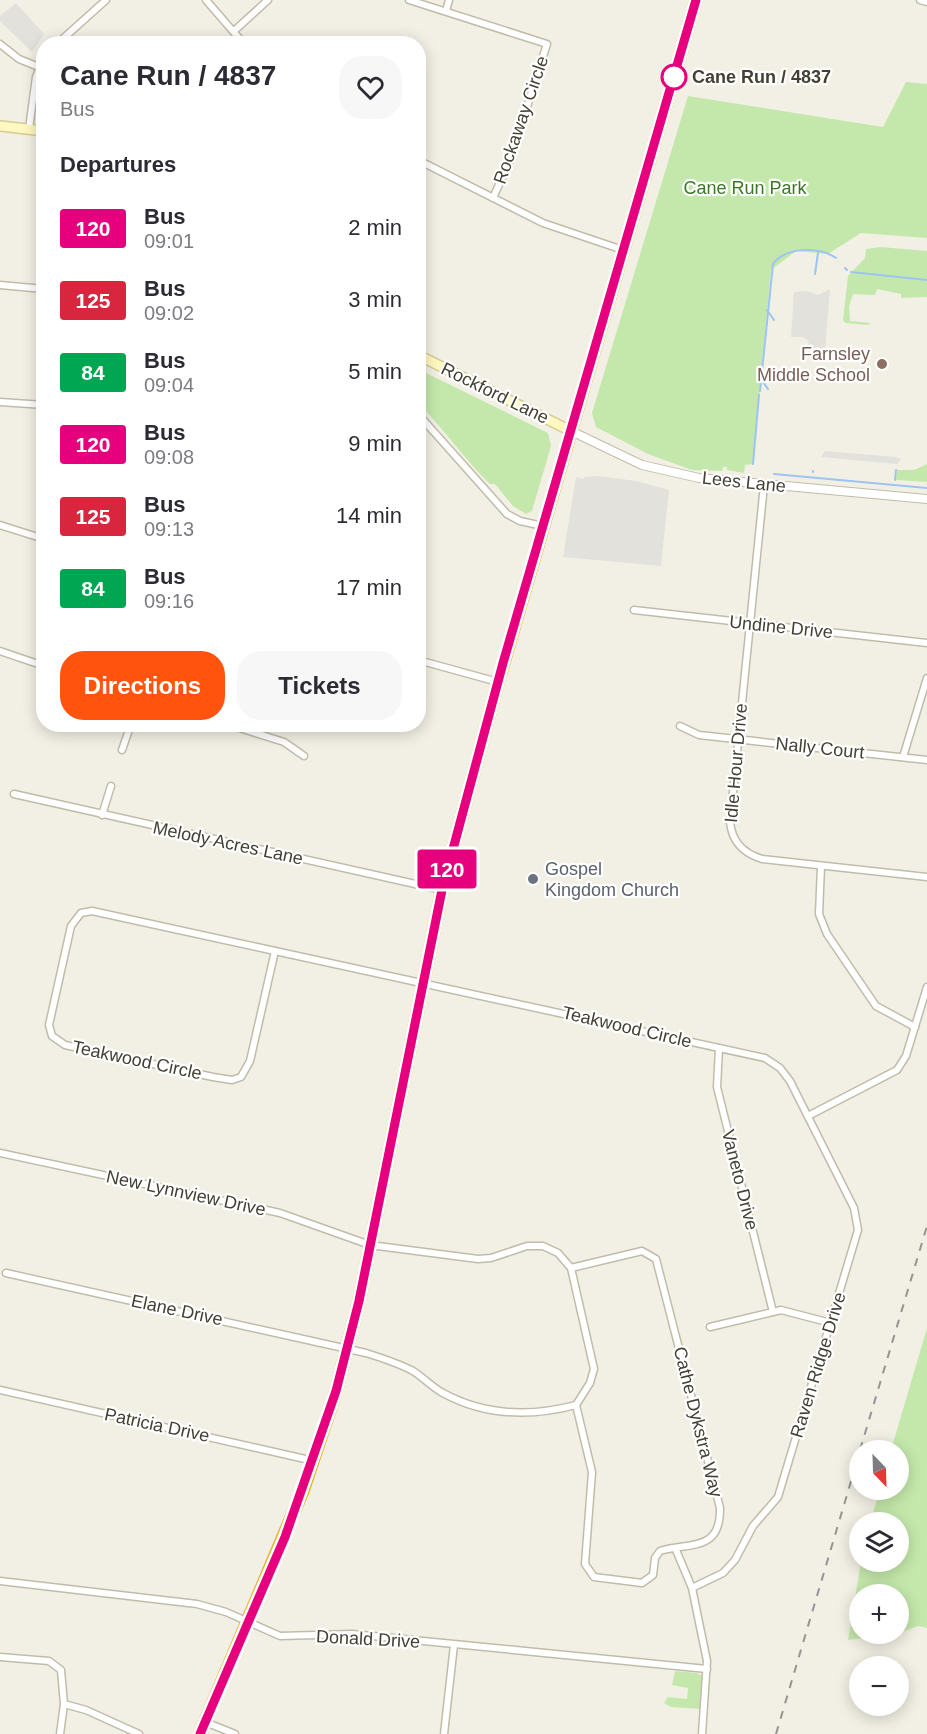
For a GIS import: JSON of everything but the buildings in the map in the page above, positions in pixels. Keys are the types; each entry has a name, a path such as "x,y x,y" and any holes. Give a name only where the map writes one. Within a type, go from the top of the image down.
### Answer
{"highway":[{"path":"200,1734 314,1461 348,1348 442,890 498,682 696,0"}],"main road":[{"path":"0,126 36,130"},
{"name":"Rockford Lane","path":"426,359 571,430"}],"street":[{"path":"66,36 106,0"},
{"path":"206,0 238,36"},
{"path":"234,31 268,0"},
{"name":"Rockaway Circle","path":"409,0 547,44 510,160 493,198"},
{"path":"446,11 449,0"},
{"path":"920,0 927,2"},
{"path":"0,44 19,59 36,66"},
{"path":"29,129 36,86"},
{"path":"426,164 565,232 623,250"},
{"path":"0,285 36,288"},
{"path":"0,402 36,404"},
{"path":"426,423 507,514 520,521 543,526"},
{"name":"Lees Lane","path":"571,430 642,465 699,478 927,499"},
{"name":"Idle Hour Drive","path":"764,485 730,822 736,842 747,853 762,859 927,877"},
{"path":"0,525 36,536"},
{"name":"Undine Drive","path":"634,610 927,643"},
{"path":"0,651 36,663"},
{"path":"426,662 498,682"},
{"path":"903,757 927,678"},
{"name":"Nally Court","path":"680,726 699,735 927,760"},
{"path":"122,750 128,732"},
{"path":"252,732 284,742 304,756"},
{"path":"102,815 111,786"},
{"name":"Melody Acres Lane","path":"14,794 442,890"},
{"path":"821,866 819,914 827,934 876,1006 915,1027"},
{"name":"Teakwood Circle","path":"275,951 248,1068 238,1079 213,1077 65,1045 54,1039 49,1030 71,926 81,913 92,911 765,1058 776,1064 790,1082 808,1116"},
{"path":"808,1116 897,1070 906,1056 927,987"},
{"name":"Vaneto Drive","path":"719,1048 717,1087 773,1312"},
{"name":"Raven Ridge Drive","path":"692,1588 723,1574 735,1560 753,1526 778,1497 857,1236 858,1222 854,1208 808,1116"},
{"name":"New Lynnview Drive","path":"0,1153 280,1213 369,1245 478,1259 491,1258 526,1246 543,1246 558,1253 571,1268"},
{"name":"Cathe Dykstra Way","path":"571,1268 642,1251 652,1255 658,1265 720,1508 719,1524 708,1539 656,1554 653,1575 642,1583 598,1578 589,1574 585,1564 592,1472 576,1405"},
{"path":"348,1348 394,1362 441,1392 466,1404 490,1410 513,1414 534,1413 576,1405 590,1383 594,1369 571,1268"},
{"name":"Elane Drive","path":"6,1273 348,1348"},
{"path":"710,1327 773,1312 793,1311 831,1323"},
{"name":"Patricia Drive","path":"0,1390 314,1461"},
{"path":"676,1550 692,1588 705,1648 707,1669 702,1734"},
{"name":"Donald Drive","path":"0,1581 198,1604 284,1637 334,1633 707,1669"},
{"path":"444,1734 454,1645"},
{"path":"0,1657 49,1661 56,1665 64,1678 64,1704 60,1734"},
{"path":"64,1704 86,1710 139,1734"},
{"path":"205,1722 235,1734"}],"green space":[{"name":"Cane Run Park","path":"906,82 927,84 927,238 861,233 828,254 796,251 771,270 753,464 745,465 744,473 727,470 727,467 723,467 722,471 692,470 648,454 596,427 592,413 688,96 883,127"},
{"path":"881,247 927,251 927,297 901,298 901,294 877,289 875,295 853,294 849,307 850,321 871,323 867,325 846,323 843,320 848,276 865,258 866,249"},
{"path":"426,373 548,433 551,446 532,511 526,514 513,506 495,484 490,484 426,412"},
{"path":"927,464 927,482 896,480 897,470 914,470"},
{"path":"927,1328 927,1628 918,1626 909,1629 909,1584 857,1584 859,1572 909,1572 909,1512 873,1512 877,1500 909,1500 909,1440 894,1440"},
{"path":"675,1671 703,1676 702,1709 671,1707 664,1703 668,1697 687,1699 688,1688 672,1685"}],"shaded area":[{"path":"16,3 44,34 36,36 36,46 32,52 0,21 0,16"},
{"path":"830,289 825,351 819,354 807,347 809,341 803,337 791,337 794,292 807,291 818,295"},
{"path":"825,451 901,459 897,464 821,457"},
{"path":"598,476 636,481 669,490 661,566 563,557 576,477 583,479"}],"waterway":[{"path":"760,391 773,264 786,254 803,250 821,251 836,258"},
{"path":"815,274 818,253"},
{"path":"851,272 927,280"},
{"path":"767,310 774,320"},
{"path":"761,379 768,389"},
{"path":"753,464 759,395"},
{"path":"895,480 896,470"},
{"path":"774,474 927,488"}],"railway":[{"path":"863,1440 927,1226"},
{"path":"776,1734 849,1488"}],"bus line":[{"name":"120","path":"200,1734 285,1537 314,1461 341,1375 359,1301 426,962 475,762 696,0"}],"place":[{"name":"Cane Run / 4837","path":"674,77"},
{"name":"Farnsley Middle School","path":"882,364"},
{"name":"Gospel Kingdom Church","path":"533,879"}]}
